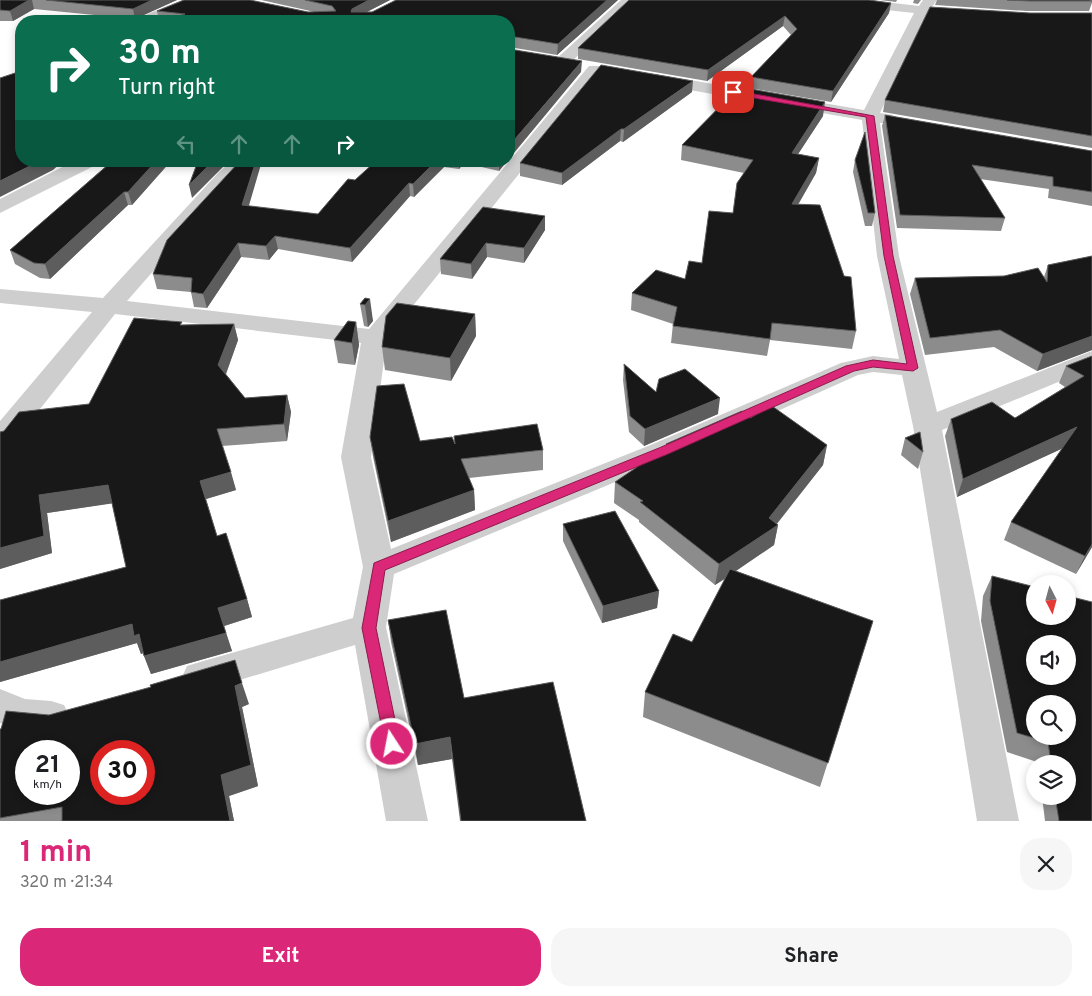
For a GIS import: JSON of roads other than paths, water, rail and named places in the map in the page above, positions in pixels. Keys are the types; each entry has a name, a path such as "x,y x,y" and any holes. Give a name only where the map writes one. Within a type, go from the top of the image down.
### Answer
{"street":[{"path":"158,15 194,0"},
{"path":"561,63 629,0"},
{"path":"831,0 926,6 951,13"},
{"path":"926,6 870,116 888,256 927,426 998,821"},
{"path":"407,821 369,628 379,567 356,457 375,337 605,71 543,60"},
{"path":"634,76 908,123"},
{"path":"0,207 77,167"},
{"path":"0,440 109,306 226,176 237,167"},
{"path":"0,296 109,306 375,337"},
{"path":"927,426 1092,359"},
{"path":"379,567 663,451 850,369 873,364 913,368"},
{"path":"173,685 369,628"},
{"path":"0,705 22,715 60,718 79,712"}]}
